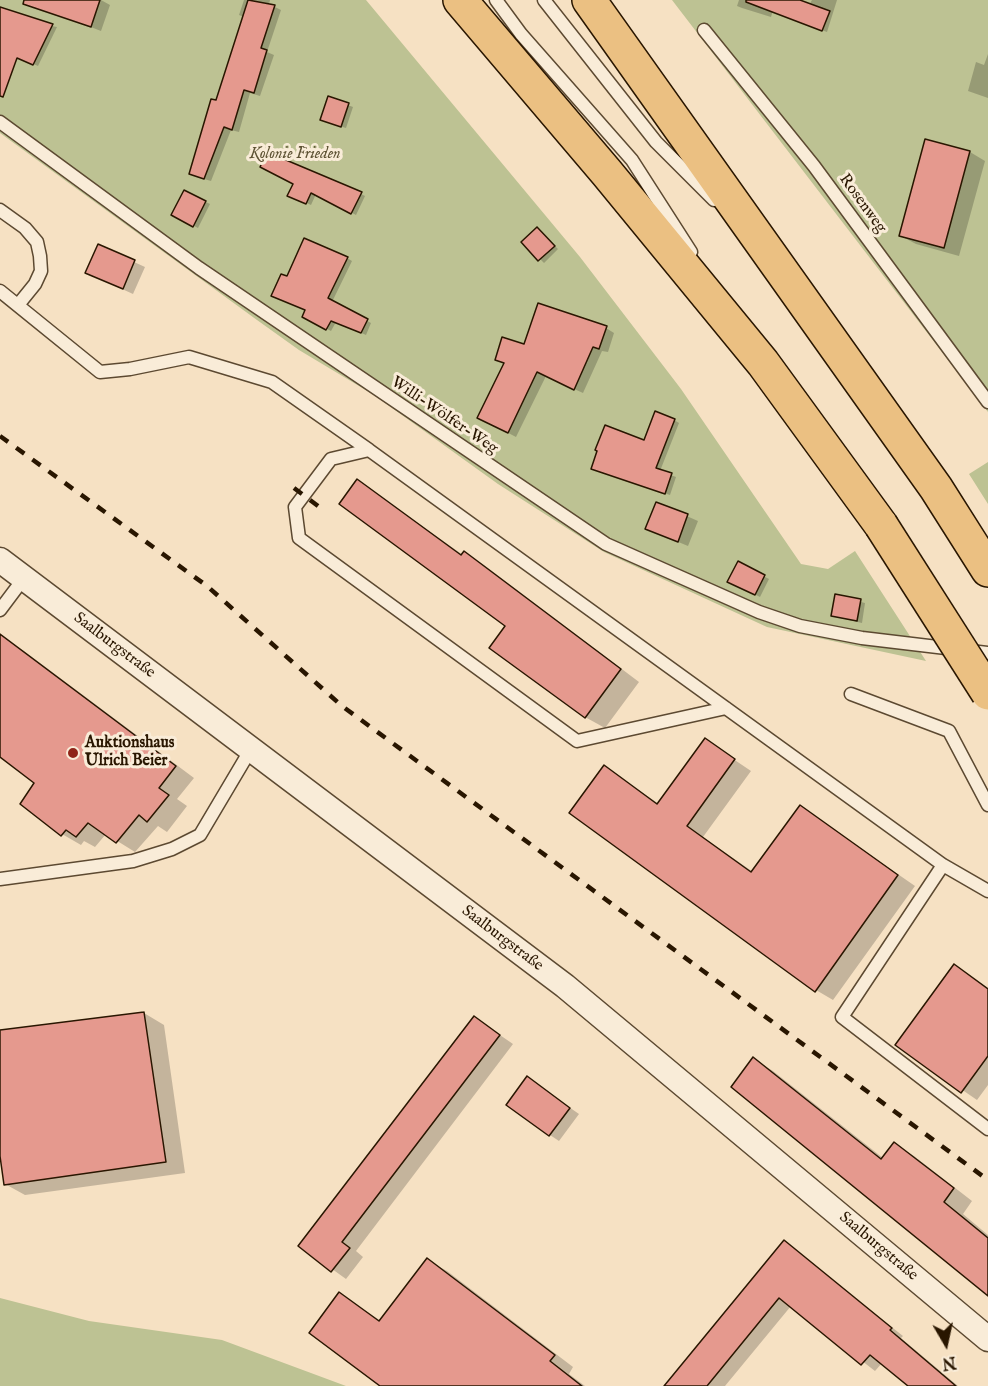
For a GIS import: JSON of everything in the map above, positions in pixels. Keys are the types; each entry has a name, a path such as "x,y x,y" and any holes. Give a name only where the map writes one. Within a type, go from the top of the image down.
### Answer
{"highway":[{"path":"460,0 607,172 763,363 881,525 988,693"},
{"path":"589,0 936,488 988,570"}],"street":[{"name":"Saalburgstraße","path":"0,560 565,986 988,1339"}],"lane":[{"path":"496,0 521,34 632,160 763,363"},
{"path":"544,0 656,142 781,267"},
{"name":"Rosenweg","path":"704,30 814,166 988,402"},
{"name":"Willi-Wölfer-Weg","path":"0,122 199,268 606,544 759,612 800,626 862,638 988,652"},
{"path":"0,210 25,228 37,242 40,256 40,271 35,284 18,305"},
{"path":"0,291 100,372 130,369 189,357 272,382 943,865 988,891"},
{"path":"369,450 331,459 295,507 299,538 567,734 577,741 585,740 726,708"},
{"path":"0,610 24,578"},
{"path":"851,694 950,731 988,805"},
{"path":"0,879 133,861 172,849 200,835 251,749"},
{"path":"943,865 842,1017 988,1129"}],"green space":[{"name":"Kolonie Frieden","path":"0,0 366,0 580,257 681,389 801,564 828,569 855,551 926,661 767,627 604,552 498,484 374,395 299,350 0,133"},
{"path":"672,0 988,0 988,412"},
{"path":"988,462 988,504 969,474"},
{"path":"0,1298 89,1321 222,1340 346,1386 0,1386"}],"building":[{"path":"24,0 100,0 91,27 23,4"},
{"path":"248,0 275,5 261,48 267,50 254,93 244,90 232,130 224,127 204,179 189,174 211,99 216,100"},
{"path":"746,0 800,0 830,11 822,31 746,2"},
{"path":"0,7 53,24 33,65 17,58 3,97 0,96"},
{"path":"328,96 349,103 341,127 320,120"},
{"path":"925,139 970,151 944,248 899,236"},
{"path":"267,152 362,192 351,214 311,193 306,204 287,196 293,184 260,167"},
{"path":"184,190 206,201 193,227 171,215"},
{"path":"537,227 555,246 538,261 521,242"},
{"path":"304,238 348,257 328,298 368,319 361,333 331,321 326,330 302,317 305,310 271,296 281,274 287,276"},
{"path":"98,244 135,260 123,289 85,273"},
{"path":"538,303 607,326 599,349 593,347 574,390 537,372 508,433 477,418 504,363 495,360 502,337 524,344"},
{"path":"655,411 675,419 656,468 672,473 665,494 591,469 597,451 595,450 605,425 644,440"},
{"path":"357,479 461,555 464,551 621,669 585,718 489,648 505,626 339,504"},
{"path":"656,502 688,514 678,542 645,529"},
{"path":"738,561 765,575 755,595 727,582"},
{"path":"835,594 861,599 857,621 831,616"},
{"path":"0,634 176,766 159,788 169,795 147,822 139,815 116,843 88,823 76,837 66,830 61,836 20,804 34,783 0,757"},
{"path":"705,738 735,759 687,826 751,872 800,805 898,875 815,992 569,813 604,765 657,804"},
{"path":"954,964 988,989 988,1056 961,1093 895,1045"},
{"path":"144,1012 166,1162 4,1185 0,1156 0,1030"},
{"path":"474,1016 500,1035 342,1242 350,1248 331,1272 298,1246"},
{"path":"753,1057 881,1159 894,1142 954,1188 944,1202 988,1238 988,1296 731,1087"},
{"path":"527,1076 570,1108 549,1136 506,1105"},
{"path":"784,1240 892,1328 890,1330 956,1386 908,1386 870,1355 861,1365 779,1298 707,1386 664,1386"},
{"path":"427,1258 555,1355 550,1361 582,1386 380,1386 309,1333 339,1292 379,1321"}],"railway":[{"path":"0,436 207,586 342,706 988,1180"},
{"path":"294,488 322,509"}],"place":[{"name":"Auktionshaus Ulrich Beier","path":"73,753"}]}
